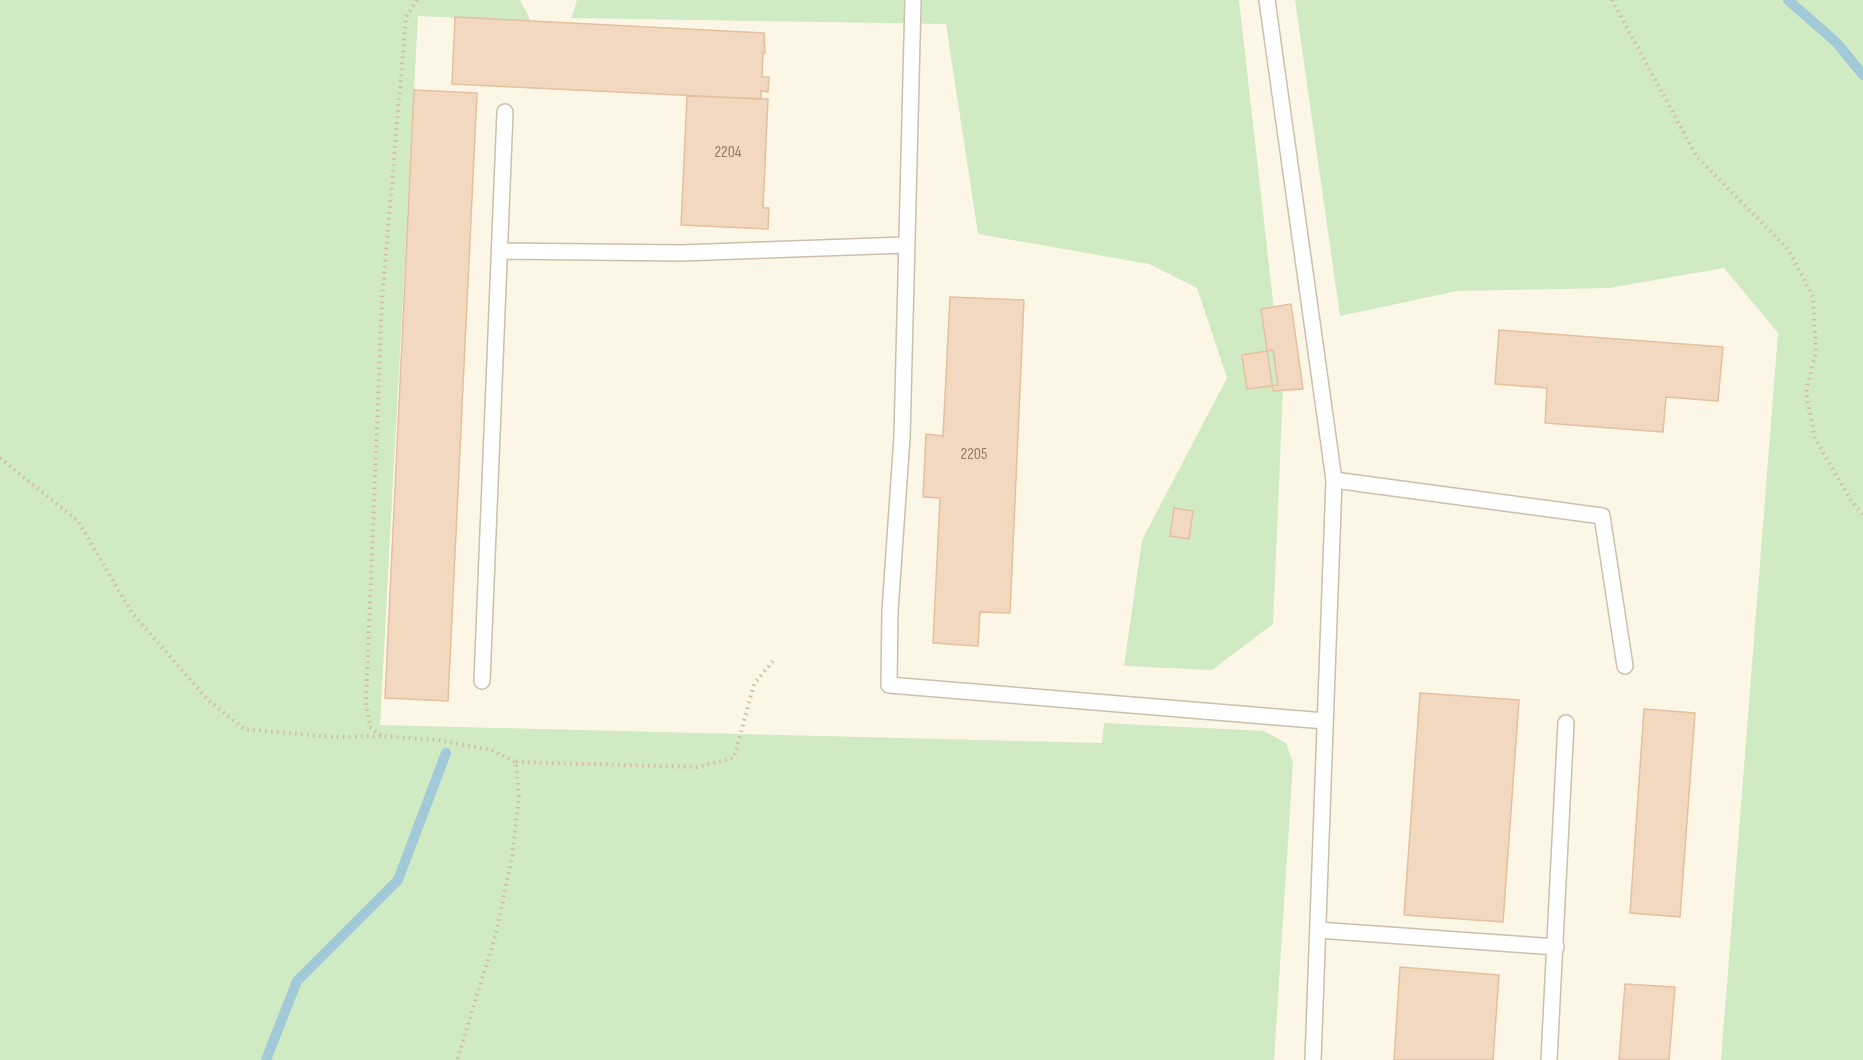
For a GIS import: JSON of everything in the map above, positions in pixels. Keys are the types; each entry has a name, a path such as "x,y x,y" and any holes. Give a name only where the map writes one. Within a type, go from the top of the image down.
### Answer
{"lane":[{"path":"913,0 905,245 902,437 890,611 889,685 1325,721"},
{"path":"1267,0 1334,480 1313,1060"},
{"path":"482,681 505,112"},
{"path":"501,251 681,253 905,245"},
{"path":"1334,480 1602,516 1624,666"},
{"path":"1549,1060 1566,723"},
{"path":"1318,930 1556,947"}],"path":[{"path":"381,736 370,728 366,702 382,300 406,17 417,0"},
{"path":"1612,0 1697,158 1788,249 1813,297 1816,352 1806,392 1815,439 1852,502 1863,515"},
{"path":"0,458 78,521 132,613 209,701 244,729 333,737 381,736 438,740 491,750 516,762 697,767 734,758 754,684 774,660"},
{"path":"457,1060 495,937 513,852 519,798 516,762"}],"green space":[{"path":"0,0 520,0 531,21 418,16 380,725 1102,743 1104,723 1264,731 1286,743 1293,763 1274,1060 0,1060"},
{"path":"577,0 1239,0 1283,389 1273,624 1212,670 1124,666 1142,540 1227,378 1197,288 1149,264 978,234 946,24 571,18"},
{"path":"1295,0 1863,0 1863,1060 1721,1060 1778,333 1724,268 1609,288 1457,291 1340,316"}],"building":[{"path":"455,17 764,33 765,53 763,52 762,77 769,77 768,92 761,91 761,99 452,84"},
{"path":"414,90 477,93 448,701 385,698"},
{"path":"687,96 768,99 763,208 769,208 768,229 681,225"},
{"path":"950,297 1024,300 1010,613 980,612 978,646 933,643 940,498 923,497 926,434 943,436"},
{"path":"1291,304 1303,389 1273,391 1261,309"},
{"path":"1499,330 1723,347 1718,401 1666,397 1663,432 1545,423 1547,388 1495,384"},
{"path":"1273,350 1278,385 1247,389 1242,355"},
{"path":"1174,508 1193,511 1189,539 1170,536"},
{"path":"1420,693 1519,700 1503,922 1404,915"},
{"path":"1644,709 1695,713 1680,917 1630,913"},
{"path":"1400,967 1499,975 1493,1060 1394,1060"},
{"path":"1625,984 1675,987 1669,1060 1619,1060"}],"waterway":[{"path":"1788,0 1837,43 1863,75"},
{"path":"266,1060 297,981 398,880 446,753"}]}
